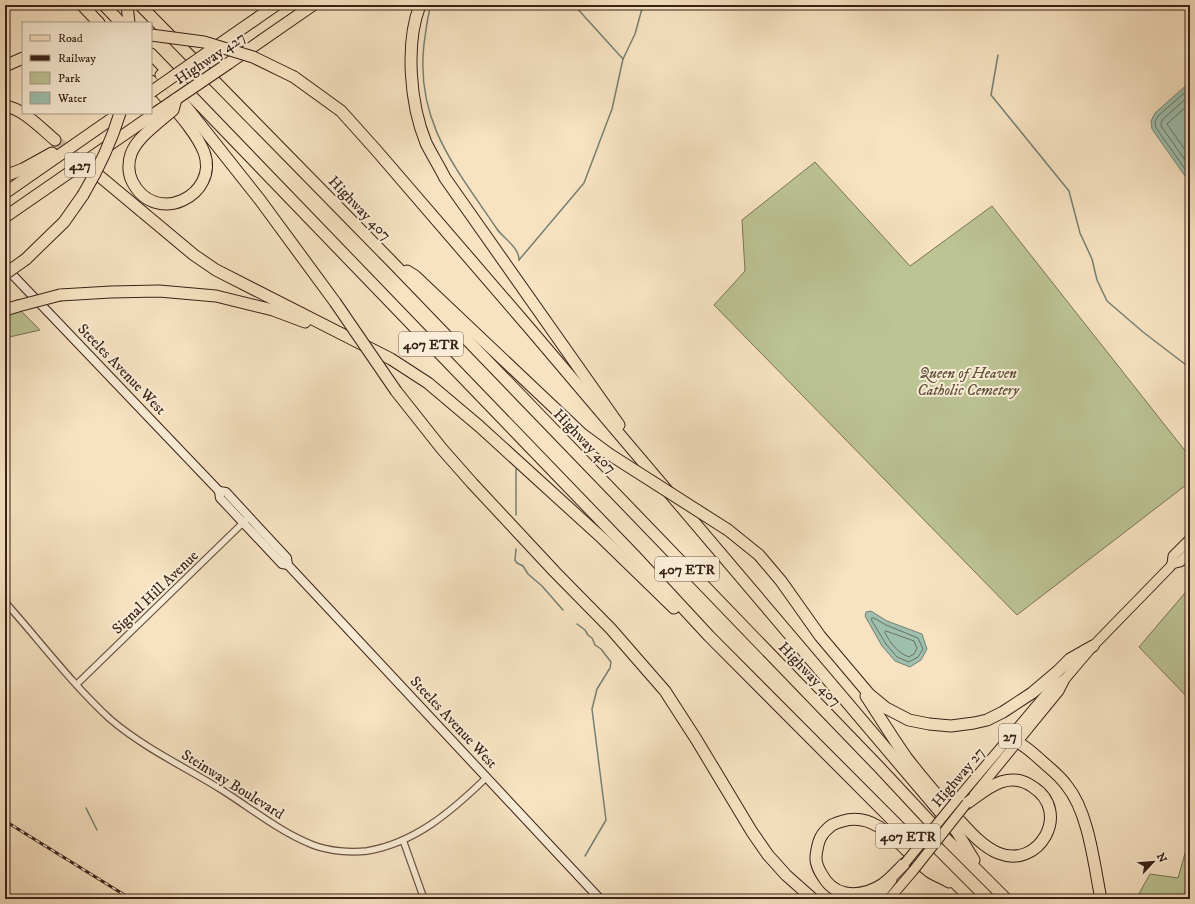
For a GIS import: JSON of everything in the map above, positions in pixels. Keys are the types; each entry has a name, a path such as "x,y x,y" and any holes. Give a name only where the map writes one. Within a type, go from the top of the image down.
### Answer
{"highway":[{"path":"82,5 98,22"},
{"path":"104,5 119,21"},
{"path":"127,5 129,22"},
{"name":"Highway 407","path":"140,5 392,262 1006,899"},
{"name":"Highway 427","path":"152,91 276,5"},
{"name":"Highway 427","path":"158,117 173,110 176,99 313,5"},
{"path":"420,5 417,12 411,45 411,79 416,109 426,143 445,178 624,433 639,459"},
{"path":"152,35 204,42 253,57 294,77 341,111 531,330 957,832 983,875"},
{"name":"407 ETR","path":"152,55 635,556 709,636 971,899"},
{"path":"5,66 22,58"},
{"path":"152,63 260,200 335,302 396,391 442,449 555,572 611,629 666,691 752,832 768,855 786,875 813,899"},
{"path":"152,82 196,136 204,153 206,171 200,184 194,193 185,200 174,203 155,203 144,196 136,189 131,178 129,168 130,155 158,117"},
{"path":"5,106 22,114"},
{"path":"23,114 55,140"},
{"name":"427","path":"5,193 119,114"},
{"path":"5,274 26,259 64,222 83,195 99,168 111,141 120,114"},
{"name":"427","path":"5,217 158,117"},
{"path":"5,176 23,169 70,142 95,130"},
{"path":"90,169 194,255 205,262 240,283 391,359 428,383 479,426 602,538 687,621 709,636"},
{"path":"392,262 416,276 582,434 609,454 728,530 759,555 850,673 869,694 886,708 909,720 929,724 951,726 981,721 1003,712 1032,693 1070,659 1094,646"},
{"path":"5,310 60,295 159,291 216,296 272,310 333,329"},
{"path":"850,673 906,756 938,797 983,844 998,853 1015,856 1033,851 1049,831 1051,818 1049,803 1040,791 1027,782 1013,779 999,782 962,801"},
{"path":"1014,739 1058,775 1068,786 1077,801 1086,826 1101,899"},
{"path":"909,867 869,891 855,894 843,893 830,886 820,873 815,858 818,841 825,831 835,823 848,819 860,819 871,822 886,832 930,872 958,886"}],"main road":[{"name":"Steeles Avenue West","path":"5,268 219,491 220,498 246,520 282,564 288,565 600,899"},
{"name":"Highway 27","path":"1172,564 1173,556 1190,539"},
{"name":"Highway 27","path":"877,899 909,867 1014,739 1059,691 1065,679 1094,646 1172,564 1180,562 1190,552"},
{"name":"Highway 27","path":"889,899 909,867"}],"street":[{"name":"Signal Hill Avenue","path":"77,684 246,520"},
{"name":"Steinway Boulevard","path":"5,602 77,684 110,718 139,741 222,790 274,824 314,846 352,851 366,851 388,846 417,834 437,820 486,778"},
{"path":"403,840 424,899"}],"green space":[{"name":"Queen of Heaven Catholic Cemetery","path":"815,162 910,266 992,206 1190,457 1190,482 1017,615 714,305 745,271 742,220"},
{"path":"20,310 40,330 5,338 5,315"},
{"path":"1190,587 1190,700 1139,647"},
{"path":"1190,836 1190,899 1136,899 1150,874 1178,878"}],"water":[{"path":"1190,82 1190,183 1152,129 1151,121 1155,113"},
{"path":"871,611 887,621 922,634 927,649 921,660 910,667 895,661 882,646 865,616 866,612"}],"waterway":[{"path":"431,5 424,44 423,72 426,97 432,121 442,143 467,185 500,233 517,251 519,260"},
{"path":"574,5 623,59"},
{"path":"519,260 584,183 612,109 623,59 635,34 643,5"},
{"path":"998,55 991,95 1069,191 1080,233 1092,259 1097,280 1107,301 1143,332 1190,368"},
{"path":"516,469 516,515"},
{"path":"516,549 515,560 517,563 523,566 528,574 542,586 563,610"},
{"path":"577,624 585,630 592,638 595,645 601,649 611,662 610,668 597,689 592,709 606,820 585,856"},
{"path":"86,808 97,830"},
{"path":"1180,899 1190,891"}],"tunnel":[{"path":"55,140 90,169"}],"railway":[{"path":"5,821 131,899"}]}
